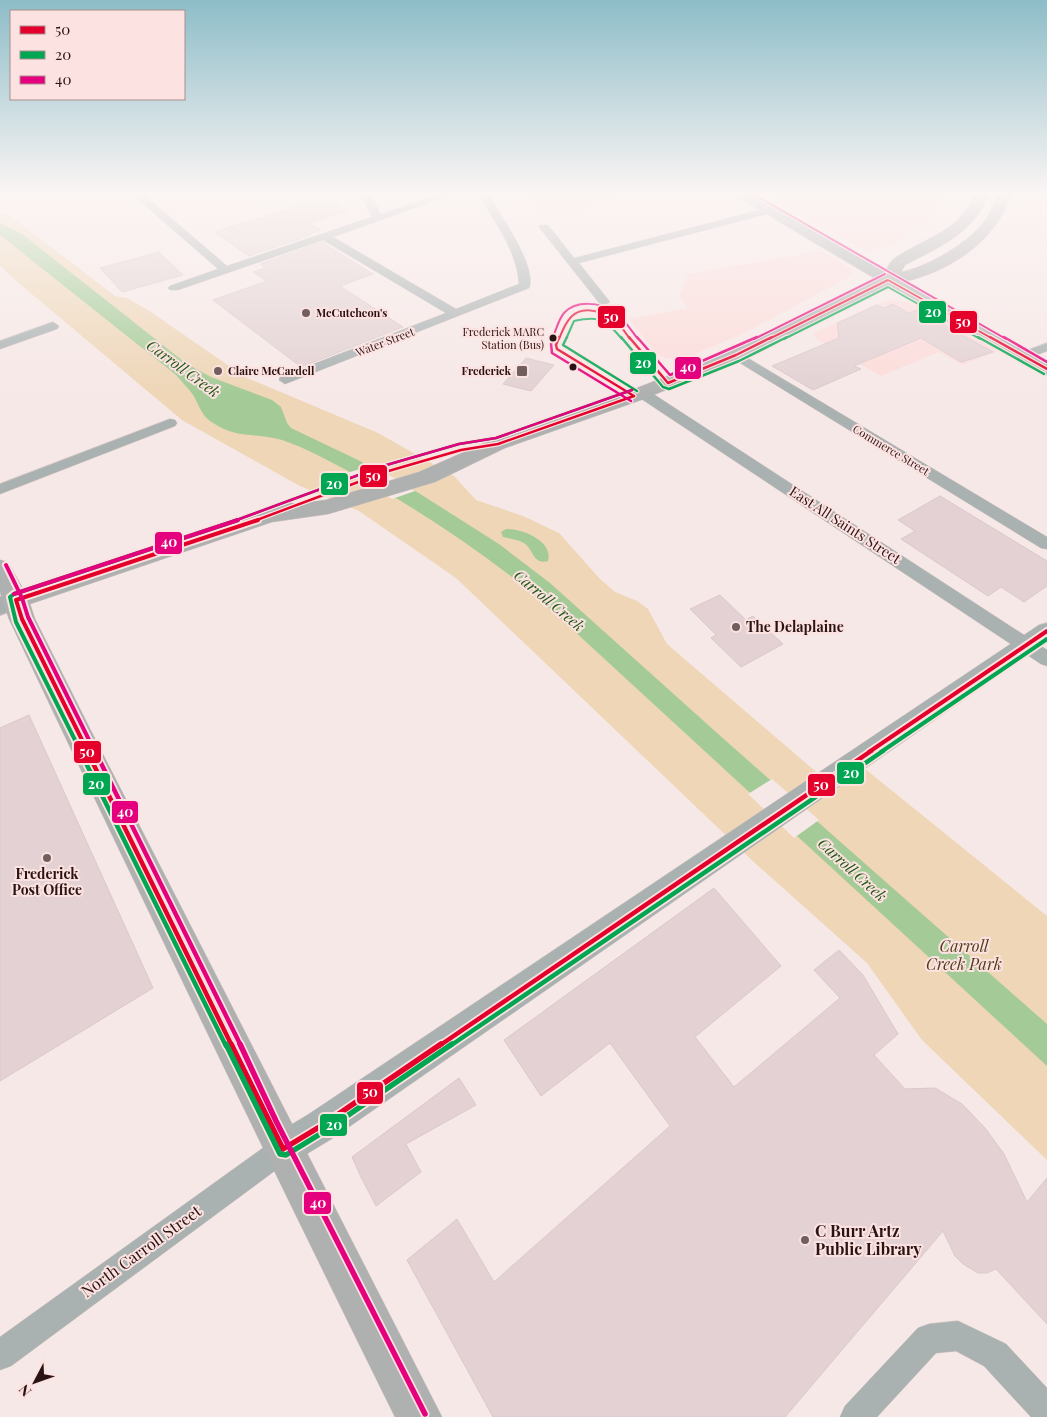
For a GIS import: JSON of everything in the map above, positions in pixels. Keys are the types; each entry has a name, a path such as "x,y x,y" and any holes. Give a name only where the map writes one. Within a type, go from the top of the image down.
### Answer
{"main road":[{"path":"854,260 1047,369"},
{"path":"888,280 899,262 903,260"},
{"path":"8,603 272,516 328,507 367,487 394,478 450,467 498,444 642,393 736,355 888,280 921,273 944,260"},
{"path":"0,568 8,603 22,620 225,1028 283,1149 419,1417"}],"street":[{"path":"214,260 226,270"},
{"path":"174,288 255,260"},
{"path":"366,260 457,314"},
{"name":"Water Street","path":"285,380 485,304 525,286 518,260"},
{"path":"579,260 572,262 604,302"},
{"path":"0,344 53,326"},
{"path":"1024,356 1047,347"},
{"name":"Commerce Street","path":"736,355 1047,544"},
{"name":"East All Saints Street","path":"642,393 1047,659"},
{"path":"0,489 170,424"},
{"path":"283,1149 321,1126 1047,631"},
{"name":"North Carroll Street","path":"0,1355 283,1149"},
{"path":"856,1417 929,1340 958,1336 996,1355 1047,1411"}],"shaded area":[{"path":"769,260 837,260 850,268 853,273 849,277 744,333 688,357 677,360 662,357 656,353 629,319 688,308 680,297 688,274"},
{"path":"889,299 919,304 1000,350 962,365 939,352 881,376 816,339 814,333"}],"green space":[{"name":"Carroll Creek Park","path":"0,260 68,260 115,296 127,298 151,312 245,377 378,433 454,476 476,500 523,516 559,533 600,579 615,592 637,601 648,609 667,644 828,782 859,764 1047,916 1047,1160 922,1040 867,963 756,864 456,578 359,511 298,485 182,420 0,266"}],"water":[{"name":"Carroll Creek","path":"32,260 55,260 187,364 211,377 272,400 281,407 291,428 360,461 417,492 499,544 550,583 1047,1024 1047,1066 535,595 444,528 348,471 282,440 229,431 210,421 204,415 191,392 176,375"},
{"path":"506,529 520,531 535,537 546,547 549,554 548,561 543,562 536,559 522,542 503,537 501,532"}],"pier":[{"path":"373,465 415,491 392,499 347,473"},
{"path":"772,779 819,820 794,838 748,794"}],"building":[{"path":"129,260 167,260 183,275 122,292 100,268"},
{"name":"McCutcheon's","path":"271,260 351,260 373,274 340,286 403,327 301,367 213,300 267,281 253,272 265,268 260,264"},
{"path":"893,304 909,313 917,310 993,352 961,362 921,338 854,366 861,369 813,390 772,366 839,338 837,323 877,305 884,308"},
{"name":"Frederick","path":"526,358 554,365 531,391 503,384"},
{"path":"940,496 1047,561 1047,586 1024,602 1001,587 988,596 901,539 915,531 898,520"},
{"name":"The Delaplaine","path":"720,595 746,620 753,616 783,644 741,667 711,638 716,635 690,609"},
{"name":"Frederick Post Office","path":"29,715 153,988 0,1081 0,728"},
{"path":"714,888 781,966 695,1037 734,1087 840,998 814,970 839,950 863,975 898,1034 874,1055 905,1089 935,1088 962,1104 985,1128 1004,1154 1027,1202 1047,1178 1047,1324 996,1269 987,1273 978,1273 963,1264 955,1256 943,1231 785,1417 493,1417 407,1260 457,1219 494,1282 670,1126 610,1043 541,1096 504,1040"},
{"path":"459,1078 476,1105 406,1144 421,1172 376,1206 352,1157"}],"transit line":[{"name":"40","path":"869,260 1047,362"},
{"name":"40","path":"631,401 552,353 551,342 559,321 570,308 576,305 590,304 604,307 616,313 670,375 733,349 885,274"},
{"name":"50","path":"634,396 557,349 556,345 572,314 589,310 613,318 668,383 736,355 888,280 1047,369"},
{"name":"20","path":"637,391 563,345 574,321 591,317 609,323 663,387 669,389 739,361 888,287 1044,374"},
{"name":"20","path":"632,390 496,438 459,444 383,466 270,509 14,594 10,597 16,622 280,1154 286,1155 325,1131 1047,639"},
{"name":"40","path":"14,594 270,509 383,466 459,444 496,438 632,390"},
{"name":"50","path":"634,396 498,444 461,450 385,472 272,515 16,600 22,619 283,1149 321,1126 1047,631"},
{"name":"40","path":"6,565 22,598 28,617 231,1025 276,1121 425,1414"}],"place":[{"name":"McCutcheon's","path":"306,313"},
{"name":"Frederick MARC Station (Bus)","path":"553,338"},
{"name":"Claire McCardell","path":"218,371"},
{"name":"Frederick","path":"522,371"},
{"name":"The Delaplaine","path":"736,627"},
{"name":"Frederick Post Office","path":"47,858"},
{"name":"C Burr Artz Public Library","path":"805,1240"}]}
